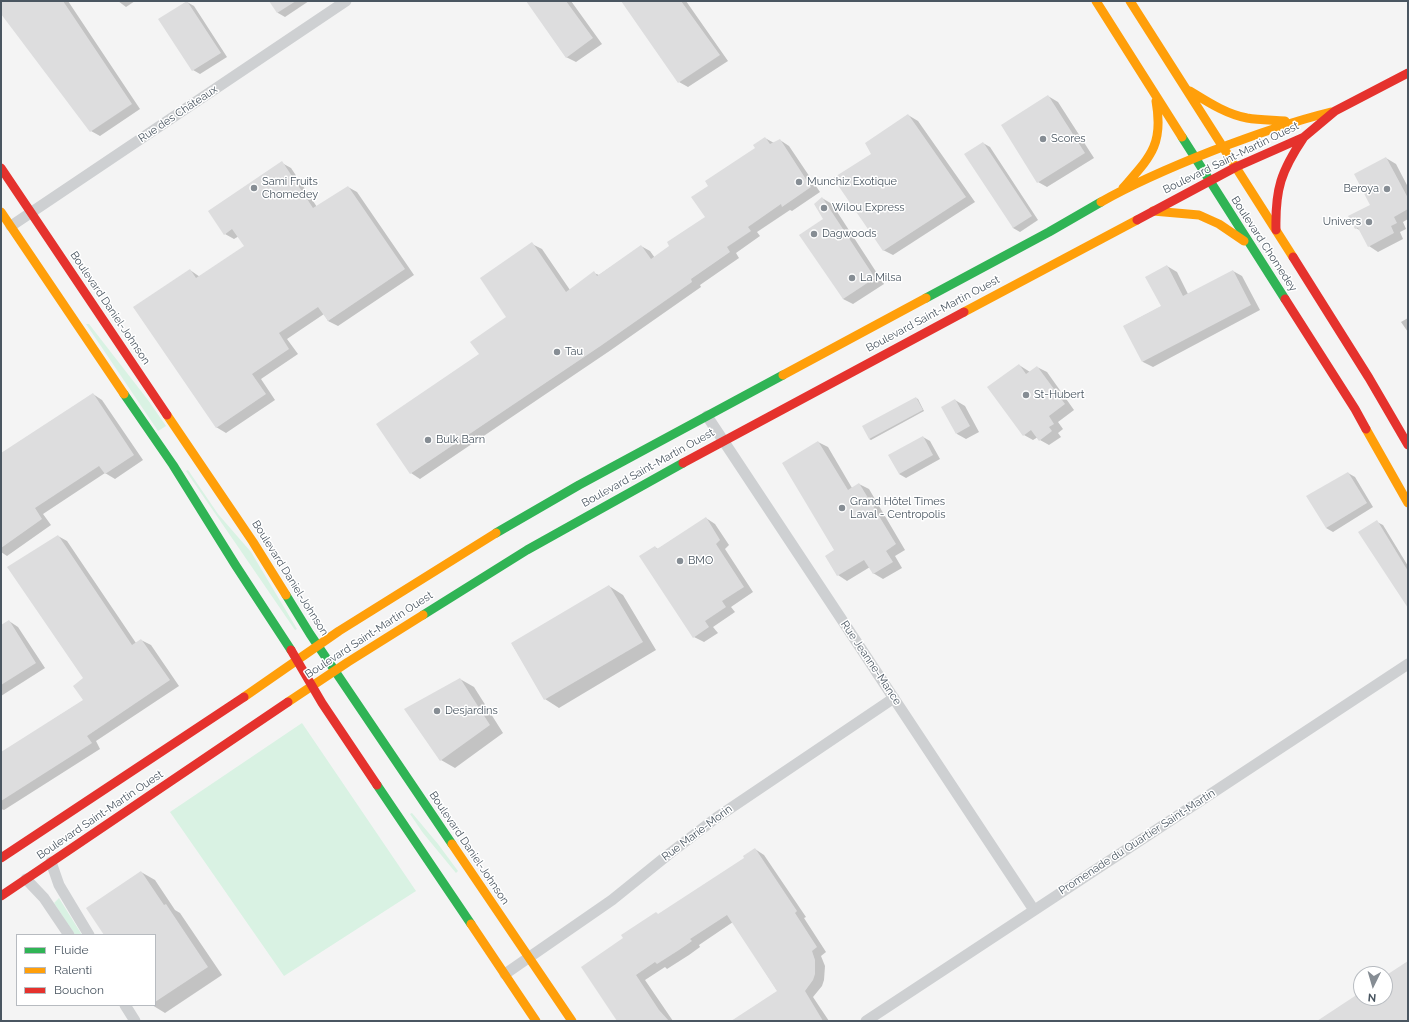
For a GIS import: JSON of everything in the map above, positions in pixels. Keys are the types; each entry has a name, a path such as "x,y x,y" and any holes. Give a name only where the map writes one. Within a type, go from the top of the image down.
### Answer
{"main road":[{"name":"Boulevard Chomedey","path":"1096,1 1361,419 1408,503"},
{"name":"Boulevard Chomedey","path":"1130,1 1369,378 1408,445"},
{"name":"Boulevard Saint-Martin Ouest","path":"1,896 335,670 498,567 723,440 1152,211 1236,167 1304,137 1335,111 1408,73"},
{"path":"1120,192 1146,161 1156,142 1159,128 1159,114 1153,89"},
{"path":"1187,90 1219,108 1238,116 1256,119 1295,121"},
{"name":"Boulevard Saint-Martin Ouest","path":"1,858 318,646 390,599 519,519 1059,227 1120,192 1196,158 1254,135 1295,121 1335,111"},
{"path":"1276,231 1275,209 1277,187 1285,168 1304,137"},
{"name":"Boulevard Daniel-Johnson","path":"1,168 253,542 318,646 572,1021"},
{"path":"1152,211 1186,213 1206,217 1225,227 1251,245"},
{"path":"1,212 173,466 343,735 536,1021"}],"street":[{"name":"Rue des Châteaux","path":"11,226 346,1"},
{"name":"Rue Jeanne-Mance","path":"707,416 1034,910"},
{"name":"Promenade du Quartier Saint-Martin","path":"866,1021 1408,664"},
{"name":"Rue Marie-Morin","path":"505,974 612,900 711,821 894,698"},
{"path":"51,862 59,885 88,934"},
{"path":"26,879 44,898 68,934"},
{"path":"126,1006 135,1021"}],"green space":[{"path":"86,324 89,324 148,400 166,426 158,431"},
{"path":"188,470 218,514 251,552 297,629 295,630 186,471"},
{"path":"302,723 416,891 284,976 170,812"},
{"path":"412,813 458,871 456,873 423,833 410,814"},
{"path":"59,898 81,934 74,934 54,903"}],"building":[{"path":"1,1 63,1 132,104 90,132 1,14"},
{"path":"187,1 221,53 192,71 158,19"},
{"path":"269,1 296,1 277,13"},
{"path":"526,1 566,1 593,38 566,58"},
{"path":"621,1 681,1 720,55 678,83"},
{"name":"Scores","path":"1048,95 1085,153 1037,183 1001,125"},
{"path":"908,114 966,197 883,251 833,178 871,154 865,143"},
{"path":"765,137 770,144 780,139 811,187 782,207 781,204 748,227 751,231 727,247 730,252 691,279 692,282 602,345 410,474 376,424 479,354 470,342 506,317 480,278 532,242 566,292 594,271 597,276 641,245 651,259 669,246 667,242 705,217 691,197 708,186 705,181 755,148 753,145"},
{"path":"983,142 1032,216 1013,228 964,154"},
{"path":"1386,157 1408,198 1408,209 1394,217 1397,223 1391,226 1394,233 1368,247 1358,228 1355,229 1348,216 1370,205 1354,174"},
{"path":"282,161 313,208 348,186 405,269 328,321 318,307 279,333 289,349 252,374 266,394 216,428 133,307 190,269 196,278 244,246 232,229 224,235 208,211"},
{"path":"822,197 875,278 843,299 799,235 823,219 814,204"},
{"path":"1167,265 1183,296 1233,270 1251,305 1142,362 1123,326 1161,306 1145,277"},
{"name":"St-Hubert","path":"1019,364 1026,374 1037,366 1065,404 1049,416 1054,424 1049,427 1052,431 1039,441 1031,430 1023,436 987,387"},
{"path":"93,393 134,455 105,474 99,466 35,508 42,519 1,548 1,453"},
{"path":"916,397 923,410 869,439 862,426"},
{"path":"955,399 970,426 956,434 941,407"},
{"path":"923,436 933,455 899,474 888,455"},
{"name":"Grand Hôtel Times Laval - Centropolis","path":"818,441 848,490 859,483 896,544 886,551 893,562 873,574 864,560 837,576 825,556 834,550 782,463"},
{"path":"1348,472 1367,503 1326,528 1306,496"},
{"path":"706,517 720,540 716,544 744,587 722,601 726,607 705,621 709,627 693,638 639,556 655,546 657,549"},
{"path":"1377,520 1408,571 1408,608 1358,532"},
{"path":"58,535 132,645 141,639 170,680 87,736 92,743 1,801 1,752 83,700 73,686 83,678 7,567"},
{"path":"609,585 643,642 544,700 511,643"},
{"path":"9,620 36,663 1,685 1,625"},
{"path":"460,678 490,725 440,761 404,709"},
{"path":"755,848 797,911 795,913 817,947 812,951 815,960 815,974 813,980 805,991 823,1021 731,1021 777,991 727,915 690,939 692,941 679,950 657,964 655,962 636,975 659,1010 669,1021 617,1021 581,967 623,938 621,935 656,912 658,914 744,858 743,856"},
{"path":"141,871 164,905 166,904 208,967 156,1001 156,934 103,934 86,908"},
{"path":"1408,961 1408,1021 1317,1021 1353,997 1353,1006 1393,1006 1393,971"}],"traffic: fast":[{"path":"1182,137 1285,299"},
{"path":"926,298 1049,232 1101,202"},
{"path":"496,533 579,485 783,375"},
{"path":"124,394 173,465 291,650"},
{"path":"423,615 527,550 683,463"},
{"path":"286,595 310,634 452,844"},
{"path":"377,785 471,924"}],"traffic: slow":[{"path":"1096,1 1182,137"},
{"path":"1130,1 1293,257"},
{"path":"1190,91 1232,114 1247,118 1285,121"},
{"path":"1123,188 1141,168 1153,149 1158,129 1156,101"},
{"path":"1101,202 1155,175 1212,151 1301,120 1331,112"},
{"path":"1153,211 1199,215 1219,224 1244,241"},
{"path":"1,212 124,394"},
{"path":"964,312 1137,220"},
{"path":"783,375 926,298"},
{"path":"167,415 253,542 286,595"},
{"path":"1366,429 1408,503"},
{"path":"244,697 339,631 496,533"},
{"path":"288,702 423,615"},
{"path":"452,844 572,1021"},
{"path":"471,924 536,1021"}],"traffic: jam":[{"path":"1137,220 1236,167 1304,137 1335,111 1408,73"},
{"path":"1276,230 1278,192 1281,181 1290,160 1304,137"},
{"path":"1,168 167,415"},
{"path":"1293,257 1369,378 1408,445"},
{"path":"1285,299 1355,409 1366,429"},
{"path":"683,463 964,312"},
{"path":"291,650 322,703 377,785"},
{"path":"1,858 244,697"},
{"path":"1,896 288,702"}],"place":[{"name":"Scores","path":"1043,139"},
{"name":"Munchiz Exotique","path":"799,182"},
{"name":"Sami Fruits Chomedey","path":"254,188"},
{"name":"Beroya","path":"1387,189"},
{"name":"Wilou Express","path":"824,208"},
{"name":"Univers","path":"1369,222"},
{"name":"Dagwoods","path":"814,234"},
{"name":"La Milsa","path":"852,278"},
{"name":"Tau","path":"557,352"},
{"name":"St-Hubert","path":"1026,395"},
{"name":"Bulk Barn","path":"428,440"},
{"name":"Grand Hôtel Times Laval - Centropolis","path":"842,508"},
{"name":"BMO","path":"680,561"},
{"name":"Desjardins","path":"437,711"}]}
